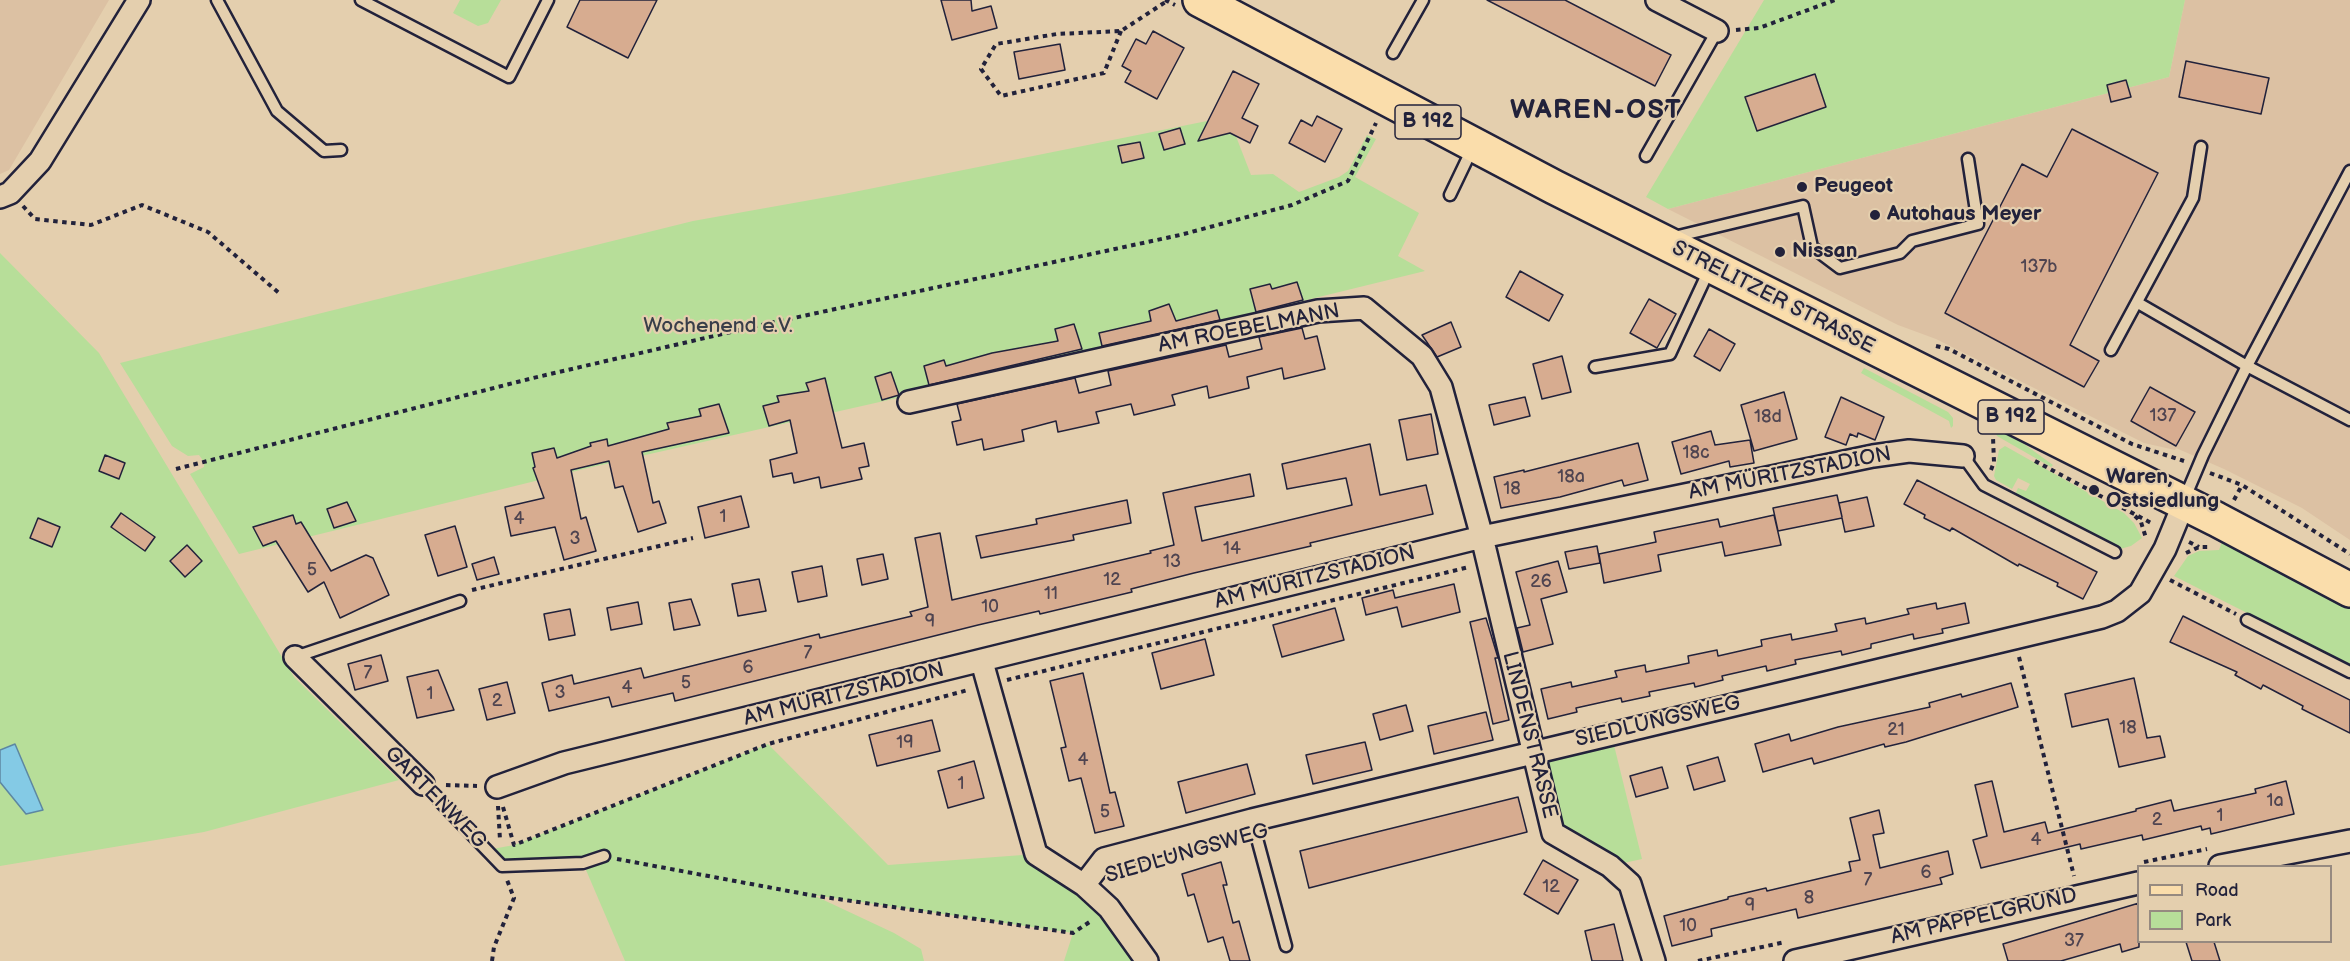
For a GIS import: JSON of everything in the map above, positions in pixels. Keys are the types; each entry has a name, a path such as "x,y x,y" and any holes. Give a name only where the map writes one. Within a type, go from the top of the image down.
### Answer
{"main road":[{"name":"STRELITZER STRASSE","path":"1200,0 1473,145 1711,267 2184,503 2350,590"}],"street":[{"path":"5,195 45,153 139,0"},
{"path":"1657,0 1717,31"},
{"name":"AM ROEBELMANN","path":"909,402 1318,311 1364,308 1422,356 1441,387 1482,537"},
{"name":"AM MÜRITZSTADION","path":"497,787 564,763 982,662 1482,537 1873,456 1909,452 1963,456"},
{"name":"SIEDLUNGSWEG","path":"982,662 1036,854 1084,885 1116,870 1254,827 2102,617 2117,611 2140,593 2153,572 2184,503"},
{"name":"LINDENSTRASSE","path":"1482,537 1533,758 1553,832 1610,866 1630,884 1654,961"},
{"name":"GARTENWEG","path":"295,657 423,784"},
{"path":"2230,865 2350,841"},
{"name":"AM PAPPELGRUND","path":"1795,961 2079,894 2137,883"},
{"path":"1084,885 1109,908 1147,961"}],"lane":[{"path":"217,0 277,111 324,151 341,150"},
{"path":"361,0 509,77 548,0"},
{"path":"1393,53 1423,0"},
{"path":"1646,156 1717,31"},
{"path":"1450,195 1473,145"},
{"path":"2111,350 2193,198 2201,147"},
{"path":"1659,240 1803,206 1812,247 1840,268 1899,253 1912,241 1978,224 1968,159"},
{"path":"2184,503 2203,455 2247,366 2350,171"},
{"path":"1595,367 1670,354 1711,267"},
{"path":"2138,303 2247,366 2350,420"},
{"name":"AM MÜRITZSTADION","path":"1963,456 1984,485 2115,552"},
{"path":"295,657 460,601"},
{"path":"2247,620 2350,672"},
{"name":"GARTENWEG","path":"423,784 502,866 583,863 604,856"},
{"path":"1254,827 1286,946"}],"path":[{"path":"1121,31 1104,73 1001,96 981,69 996,44 1057,34 1121,31 1168,0"},
{"path":"1717,31 1759,28 1835,0"},
{"path":"176,469 510,383 761,325 1180,235 1292,205 1348,181 1386,100"},
{"path":"5,195 35,219 91,225 142,205 208,232 279,293"},
{"path":"1993,438 2003,443"},
{"path":"2032,460 2125,510"},
{"path":"2242,485 2350,554"},
{"path":"2132,513 2141,522 2147,540"},
{"path":"460,601 465,592 693,538"},
{"path":"2199,547 2210,547"},
{"path":"423,784 497,787 514,845 768,744 990,684 1488,563"},
{"path":"2153,572 2247,620"},
{"path":"2015,638 2079,894"},
{"path":"604,856 822,897 1073,933 1109,908"}],"shaded area":[{"path":"0,0 109,0 9,170 0,174"},
{"path":"2185,0 2350,0 2350,540 2302,508 2224,469 2176,448 2175,450 2144,443 1936,339 1898,325 1668,209 2169,77"}],"green space":[{"path":"460,0 501,0 488,23 478,26 453,13"},
{"path":"1764,0 2185,0 2169,77 1668,209 1646,197"},
{"name":"Wochenend e.V.","path":"1222,118 1232,126 1251,175 1273,174 1299,192 1339,177 1348,171 1367,135 1376,139 1355,177 1419,213 1398,256 1425,271 1021,370 588,468 239,554 190,474 204,467 204,462 199,455 188,456 172,446 120,363 693,221 844,194"},
{"path":"0,253 99,353 294,677 399,780 204,832 0,866"},
{"path":"1864,368 1948,412 1953,418 1953,426 1951,428 1949,421 1861,373"},
{"path":"1947,402 2002,428 2053,465 2051,467 1997,436 1995,431"},
{"path":"2005,446 2124,513 2134,523 2142,538 2131,546 2120,549 2015,495 2018,488 2026,491 2030,484 2018,478 2012,489 1996,480 1994,476 1999,450"},
{"path":"2222,542 2350,607 2350,665 2174,576 2188,556 2199,551 2219,550"},
{"path":"1611,733 1642,859 1610,866 1553,833 1532,752"},
{"path":"768,744 888,865 1036,854 1084,885 1147,961 1064,961 1073,933 813,895 894,933 921,949 924,961 625,961 583,863 502,866 487,850 514,845"}],"water":[{"path":"15,744 43,810 26,814 0,782 0,750"}],"building":[{"path":"580,0 657,0 628,58 567,27"},
{"path":"941,0 971,0 972,11 991,6 997,28 952,40"},
{"path":"1487,0 1565,0 1671,55 1655,86"},
{"path":"1153,31 1184,48 1157,99 1125,82 1131,71 1122,66 1136,39 1146,44"},
{"path":"1060,44 1065,70 1019,79 1014,52"},
{"path":"2186,61 2269,78 2261,114 2179,97"},
{"path":"1233,71 1259,84 1242,118 1258,126 1250,143 1230,133 1198,141"},
{"path":"1815,74 1826,107 1757,131 1745,97"},
{"path":"2126,80 2131,97 2111,102 2107,85"},
{"path":"1317,116 1342,129 1325,162 1289,143 1301,120 1312,126"},
{"path":"1180,128 1185,144 1164,150 1159,134"},
{"path":"2072,129 2158,173 2070,345 2099,361 2084,387 1945,313 2022,164 2047,177"},
{"path":"1140,142 1144,158 1122,163 1118,146"},
{"path":"1520,271 1563,295 1549,321 1506,297"},
{"path":"1297,282 1303,300 1256,312 1250,289 1270,284 1272,289"},
{"path":"1649,299 1676,314 1657,348 1630,333"},
{"path":"1169,304 1176,321 1217,310 1220,320 1102,346 1099,333 1151,321 1149,311"},
{"path":"1451,322 1461,347 1437,357 1422,335"},
{"path":"1074,324 1082,349 929,385 924,366 944,360 946,366 992,353 1058,341 1055,329"},
{"path":"1302,328 1305,339 1317,336 1325,369 1284,379 1282,368 1247,377 1249,388 1209,398 1207,386 1172,395 1175,405 1134,415 1131,404 1096,412 1099,423 1058,432 1056,421 1022,430 1024,441 984,450 982,439 957,445 952,422 961,420 957,404 1075,378 1079,393 1111,385 1108,371 1226,345 1229,357 1262,349 1259,337"},
{"path":"1709,329 1735,344 1720,371 1694,356"},
{"path":"1562,356 1571,392 1542,399 1533,364"},
{"path":"891,372 899,395 882,400 875,377"},
{"path":"825,378 842,448 864,443 869,466 859,468 862,479 821,488 819,477 794,483 792,473 773,477 770,460 797,453 790,420 769,426 763,406 779,402 777,396 809,391 806,383"},
{"path":"2150,387 2195,412 2176,446 2131,421"},
{"path":"1784,392 1797,439 1754,451 1741,405"},
{"path":"1525,397 1530,416 1494,425 1489,405"},
{"path":"1841,397 1884,417 1875,440 1858,433 1857,437 1850,434 1846,445 1825,437"},
{"path":"719,404 729,433 642,452 653,503 659,501 666,523 638,532 623,486 615,488 609,461 571,470 581,519 586,517 596,551 564,560 555,527 511,536 505,507 544,498 533,468 535,467 532,453 554,448 557,458 591,446 590,443 607,439 608,446 669,429 667,423 701,416 699,409"},
{"path":"1431,414 1438,454 1407,460 1399,420"},
{"path":"1711,431 1715,445 1750,440 1754,463 1730,467 1729,461 1681,474 1672,442"},
{"path":"1638,443 1648,480 1624,486 1622,480 1560,497 1501,508 1494,477 1524,470 1524,472"},
{"path":"1370,444 1380,495 1426,485 1433,514 1131,589 1132,592 1040,614 1039,611 978,625 675,701 673,693 612,707 609,697 549,711 542,683 572,675 574,684 641,668 644,678 819,634 820,638 912,616 910,612 928,607 915,538 940,533 952,600 1151,553 1150,551 1174,545 1163,493 1250,474 1254,496 1195,507 1202,541 1352,505 1346,478 1287,489 1282,464"},
{"path":"105,455 125,463 119,479 99,471"},
{"path":"1917,480 2097,572 2083,599 2057,586 2058,583 2019,564 2018,566 1952,528 1950,531 1924,518 1925,515 1904,504"},
{"path":"1837,495 1842,517 1839,503 1867,497 1874,526 1845,532 1842,518 1778,531 1773,508"},
{"path":"741,496 749,527 705,538 698,507"},
{"path":"1127,500 1131,523 1073,535 1074,540 981,558 976,536 1037,524 1036,519"},
{"path":"347,502 356,521 334,528 327,509"},
{"path":"121,513 155,537 145,551 111,527"},
{"path":"293,515 296,524 301,522 331,571 366,555 373,558 389,595 340,618 324,582 308,592 276,541 263,546 253,527"},
{"path":"1774,515 1781,545 1725,556 1722,542 1658,555 1661,571 1604,583 1599,554 1656,542 1654,532 1718,519 1720,527"},
{"path":"38,518 60,527 52,547 30,538"},
{"path":"455,526 467,567 438,576 425,535"},
{"path":"187,545 202,561 185,577 170,561"},
{"path":"1597,546 1600,563 1569,569 1565,552"},
{"path":"883,554 888,579 862,585 857,559"},
{"path":"494,557 499,574 477,580 472,564"},
{"path":"1558,561 1567,592 1541,599 1553,644 1523,652 1517,628 1530,625 1516,572"},
{"path":"822,566 827,596 798,602 792,572"},
{"path":"759,579 766,611 738,616 732,584"},
{"path":"1454,584 1460,612 1402,627 1397,607 1366,615 1362,598 1393,590 1395,598"},
{"path":"691,599 700,625 674,630 669,603"},
{"path":"638,602 642,624 611,630 607,608"},
{"path":"1936,603 1937,609 1965,603 1969,623 1942,629 1943,633 1914,639 1913,634 1871,644 1871,648 1842,655 1841,651 1795,660 1796,664 1767,671 1766,666 1722,676 1723,680 1695,687 1694,683 1649,692 1650,696 1622,702 1621,698 1576,708 1577,712 1548,719 1541,689 1571,682 1572,687 1617,677 1615,671 1645,665 1646,672 1689,663 1688,656 1717,650 1718,656 1762,646 1761,640 1791,634 1792,640 1837,631 1835,624 1865,618 1866,624 1909,614 1907,609"},
{"path":"1335,608 1344,640 1282,657 1273,625"},
{"path":"570,609 575,635 549,640 544,614"},
{"path":"2183,616 2350,700 2350,733 2302,709 2303,706 2263,685 2261,689 2235,675 2237,672 2170,642"},
{"path":"1486,618 1498,658 1495,658 1509,720 1493,724 1470,622"},
{"path":"1205,639 1214,675 1161,689 1152,653"},
{"path":"381,655 388,681 355,690 348,664"},
{"path":"438,670 454,710 417,718 407,677"},
{"path":"1083,673 1110,793 1115,792 1124,826 1095,833 1081,778 1069,781 1061,748 1066,747 1050,681"},
{"path":"2134,678 2147,738 2160,736 2165,757 2119,767 2108,719 2072,727 2065,694"},
{"path":"507,682 515,713 487,720 479,689"},
{"path":"2011,683 2018,707 1906,742 1885,747 1884,744 1814,764 1812,758 1763,772 1755,744 1789,734 1791,741 1838,727 1930,707 1929,703 1961,694 1962,697"},
{"path":"1406,705 1413,731 1380,740 1373,714"},
{"path":"1486,712 1493,740 1434,754 1428,726"},
{"path":"932,720 940,751 877,766 869,735"},
{"path":"1365,742 1372,770 1313,784 1306,755"},
{"path":"1718,757 1725,781 1694,790 1687,766"},
{"path":"974,761 984,798 948,808 938,771"},
{"path":"1247,764 1255,794 1186,813 1178,782"},
{"path":"1662,767 1668,788 1636,797 1630,776"},
{"path":"1992,781 2004,832 2045,822 2048,833 2171,800 2174,811 2256,793 2255,789 2286,781 2294,814 2211,834 2210,828 2202,830 2201,826 2143,840 2142,835 2081,849 2080,844 1981,868 1973,840 1987,836 1975,785"},
{"path":"1518,797 1527,832 1309,888 1300,851"},
{"path":"1879,810 1884,833 1873,835 1880,868 1948,851 1953,874 1940,878 1942,884 1798,918 1796,909 1711,929 1712,936 1672,946 1664,916 1728,899 1728,897 1766,888 1767,891 1851,871 1849,862 1860,860 1850,818"},
{"path":"1543,860 1578,880 1558,914 1524,894"},
{"path":"1221,862 1227,885 1223,885 1233,923 1239,921 1250,961 1230,961 1223,937 1208,942 1194,894 1188,896 1182,874"},
{"path":"2137,904 2137,943 2139,947 2122,952 2120,944 2061,961 2008,961 2003,944"},
{"path":"1614,924 1623,961 1592,961 1585,931"},
{"path":"2186,943 2214,943 2220,961 2192,961"}],"place":[{"name":"Peugeot","path":"1802,187"},
{"name":"Autohaus Meyer","path":"1875,215"},
{"name":"Nissan","path":"1780,252"},
{"name":"Waren, Ostsiedlung","path":"2094,490"}],"district":[{"name":"WAREN-OST","path":"1596,111"}]}
